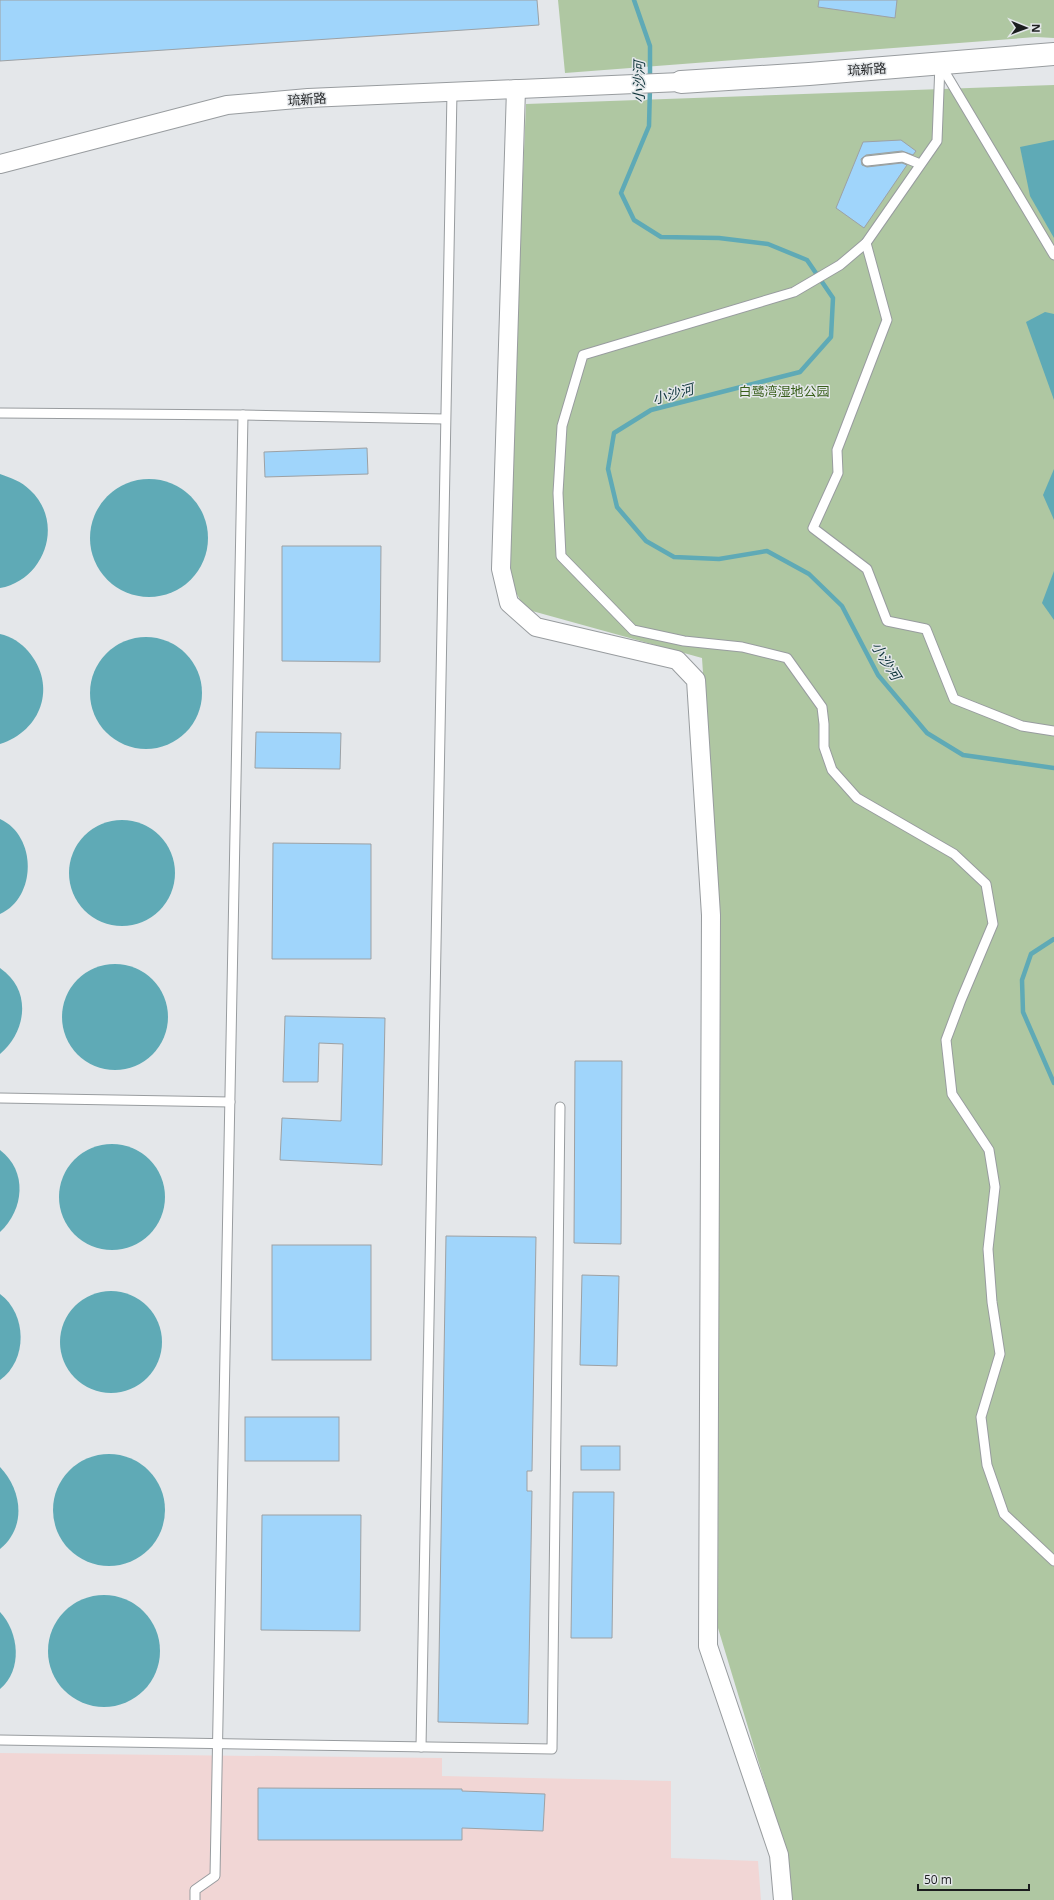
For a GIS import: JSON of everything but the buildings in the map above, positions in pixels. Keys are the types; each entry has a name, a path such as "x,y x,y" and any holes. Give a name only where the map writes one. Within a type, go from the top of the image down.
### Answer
{"street":[{"name":"琉新路","path":"0,164 227,105 308,98 681,82 940,64 1054,54"},
{"path":"516,89 501,569 509,603 536,627 677,660 696,680 711,915 708,1646 779,1855 783,1900"}],"lane":[{"path":"940,64 937,141 866,243 840,265 794,292 583,355 562,426 558,493 561,556 633,630 684,641 742,647 787,658 822,707 824,748 832,770 852,793 857,798 954,854 986,884 993,924 946,1040 952,1094 989,1150 995,1187 988,1249 992,1302 1000,1354 981,1417 987,1465 1004,1514 1054,1561"},
{"path":"940,64 1054,255"},
{"path":"421,1747 452,92"},
{"path":"867,161 903,157 920,164"},
{"path":"866,243 887,320 837,450 838,473 813,528 867,569 887,621 926,629 954,699 1022,726 1054,731"},
{"path":"0,413 243,415 445,419"},
{"path":"195,1900 195,1890 215,1876 243,415"},
{"path":"0,1098 230,1102"},
{"path":"0,1740 552,1749 560,1107"}],"shaded area":[{"path":"0,1753 442,1758 442,1776 671,1781 671,1858 758,1861 761,1900 0,1900"}],"green space":[{"path":"558,0 1054,0 1054,38 1036,37 565,73"},
{"name":"白鹭湾湿地公园","path":"1054,85 1054,1900 790,1900 787,1856 718,1628 719,915 702,658 525,609 506,574 526,104"}],"water":[{"path":"1054,140 1054,238 1030,196 1020,147"},
{"path":"1045,312 1054,314 1054,400 1026,322"},
{"path":"1054,469 1054,520 1043,495"},
{"path":"0,474 23,484 41,503 46,518 48,533 45,548 38,562 29,574 16,583 0,588"},
{"path":"149,479 160,480 172,484 191,496 203,515 207,527 207,549 203,561 191,580 172,592 160,596 149,597 138,596 126,592 107,580 95,561 91,549 90,538 91,527 95,515 107,496 126,484 138,480"},
{"path":"1054,571 1054,620 1042,603"},
{"path":"0,634 16,640 28,651 37,665 42,678 43,692 41,706 35,718 26,729 14,738 0,744"},
{"path":"146,637 168,641 186,653 198,671 202,693 198,715 186,733 168,745 146,749 124,745 106,733 94,715 90,693 94,671 106,653 124,641"},
{"path":"0,819 12,827 21,839 26,852 28,866 26,881 21,894 12,906 0,914"},
{"path":"122,820 142,824 160,835 171,853 175,873 171,893 160,911 142,922 122,926 102,922 84,911 73,893 69,873 73,853 84,835 102,824"},
{"path":"115,964 135,968 153,979 164,997 168,1017 164,1037 153,1055 135,1066 115,1070 95,1066 77,1055 66,1037 62,1017 66,997 77,979 95,968"},
{"path":"0,968 10,977 17,987 21,999 22,1011 16,1034 9,1045 0,1054"},
{"path":"112,1144 132,1148 150,1159 161,1177 165,1197 161,1217 150,1235 132,1246 112,1250 92,1246 74,1235 63,1217 59,1197 63,1177 74,1159 92,1148"},
{"path":"0,1150 9,1159 15,1169 19,1179 20,1191 14,1213 0,1232"},
{"path":"111,1291 130,1295 147,1306 158,1323 162,1342 158,1361 147,1378 130,1389 111,1393 92,1389 75,1378 64,1361 60,1342 64,1323 75,1306 92,1295"},
{"path":"0,1294 9,1303 15,1313 21,1337 16,1361 0,1380"},
{"path":"109,1454 130,1458 149,1470 161,1489 165,1510 161,1531 149,1550 130,1562 109,1566 88,1562 69,1550 57,1531 53,1510 57,1489 69,1470 88,1458"},
{"path":"0,1467 13,1486 17,1497 18,1519 9,1540 0,1549"},
{"path":"104,1595 125,1599 144,1611 156,1630 160,1651 156,1672 144,1691 125,1703 104,1707 83,1703 64,1691 52,1672 48,1651 52,1630 64,1611 83,1599"},
{"path":"0,1612 11,1630 16,1651 12,1672 0,1689"}],"waterway":[{"name":"小沙河","path":"634,0 650,46 650,80"},
{"name":"小沙河","path":"650,87 649,126 621,193 634,220 661,237 719,238 768,244 807,260 833,298 831,337 800,372 651,410 614,433 608,469 617,507 646,541 674,557 719,559 767,551 809,574 842,606 878,675 927,733 963,755 1054,768"},
{"name":"小沙河","path":"1054,939 1031,954 1022,980 1023,1012 1054,1083"}]}
